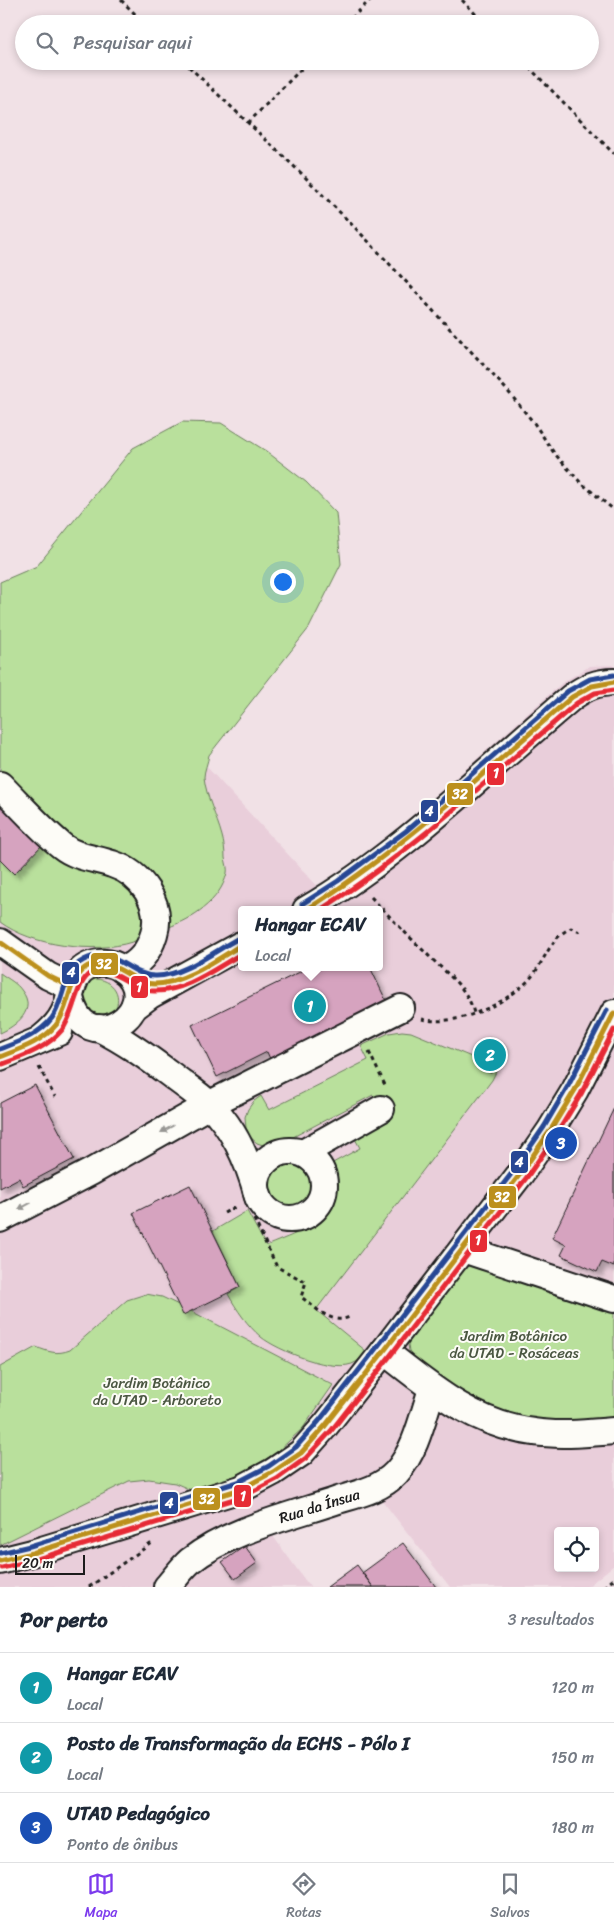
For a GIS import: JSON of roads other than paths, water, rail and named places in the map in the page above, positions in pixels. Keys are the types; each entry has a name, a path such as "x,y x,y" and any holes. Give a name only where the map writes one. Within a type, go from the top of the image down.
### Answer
{"street":[{"path":"312,906 356,878 394,850 584,688 598,682 614,682"},
{"path":"0,785 63,847 78,856 112,864 126,870 139,879 149,892 156,918 155,932 151,944 127,974"},
{"path":"0,942 53,979 75,984"},
{"path":"0,1057 70,1028 110,1028 121,1023 150,995 238,947"},
{"path":"42,1038 62,1018 75,984 94,964 105,963 114,965 142,982 154,984 172,982"},
{"path":"127,974 135,992 132,1011 133,1037 148,1057"},
{"path":"75,984 72,1008 79,1018 93,1027 122,1040 148,1057 210,1105 227,1126 279,1150 312,1159 319,1168 323,1178 324,1189 320,1200 314,1209 304,1216 282,1218 261,1206 255,1186 257,1174 262,1164 279,1150 385,1101"},
{"path":"0,1219 91,1172 210,1105 401,1008"},
{"path":"0,1561 241,1489 274,1472 301,1453 384,1351 550,1132 575,1090 614,1013"},
{"path":"261,1206 252,1174 279,1150"},
{"path":"463,1248 614,1299"},
{"path":"384,1351 432,1389 467,1411 486,1420 518,1430 549,1434 614,1431"},
{"name":"Rua da Ínsua","path":"168,1587 192,1560 222,1542 370,1490 389,1480 401,1467 410,1451 432,1389"}],"place":[{"name":"Hangar ECAV","path":"310,1006"},
{"name":"Posto de Transformação da ECHS - Pólo I","path":"490,1055"},
{"name":"UTAD Pedagógico","path":"561,1143"}],"park label":[{"name":"Jardim Botânico da UTAD - Rosáceas","path":"514,1344"},
{"name":"Jardim Botânico da UTAD - Arboreto","path":"157,1392"}]}
